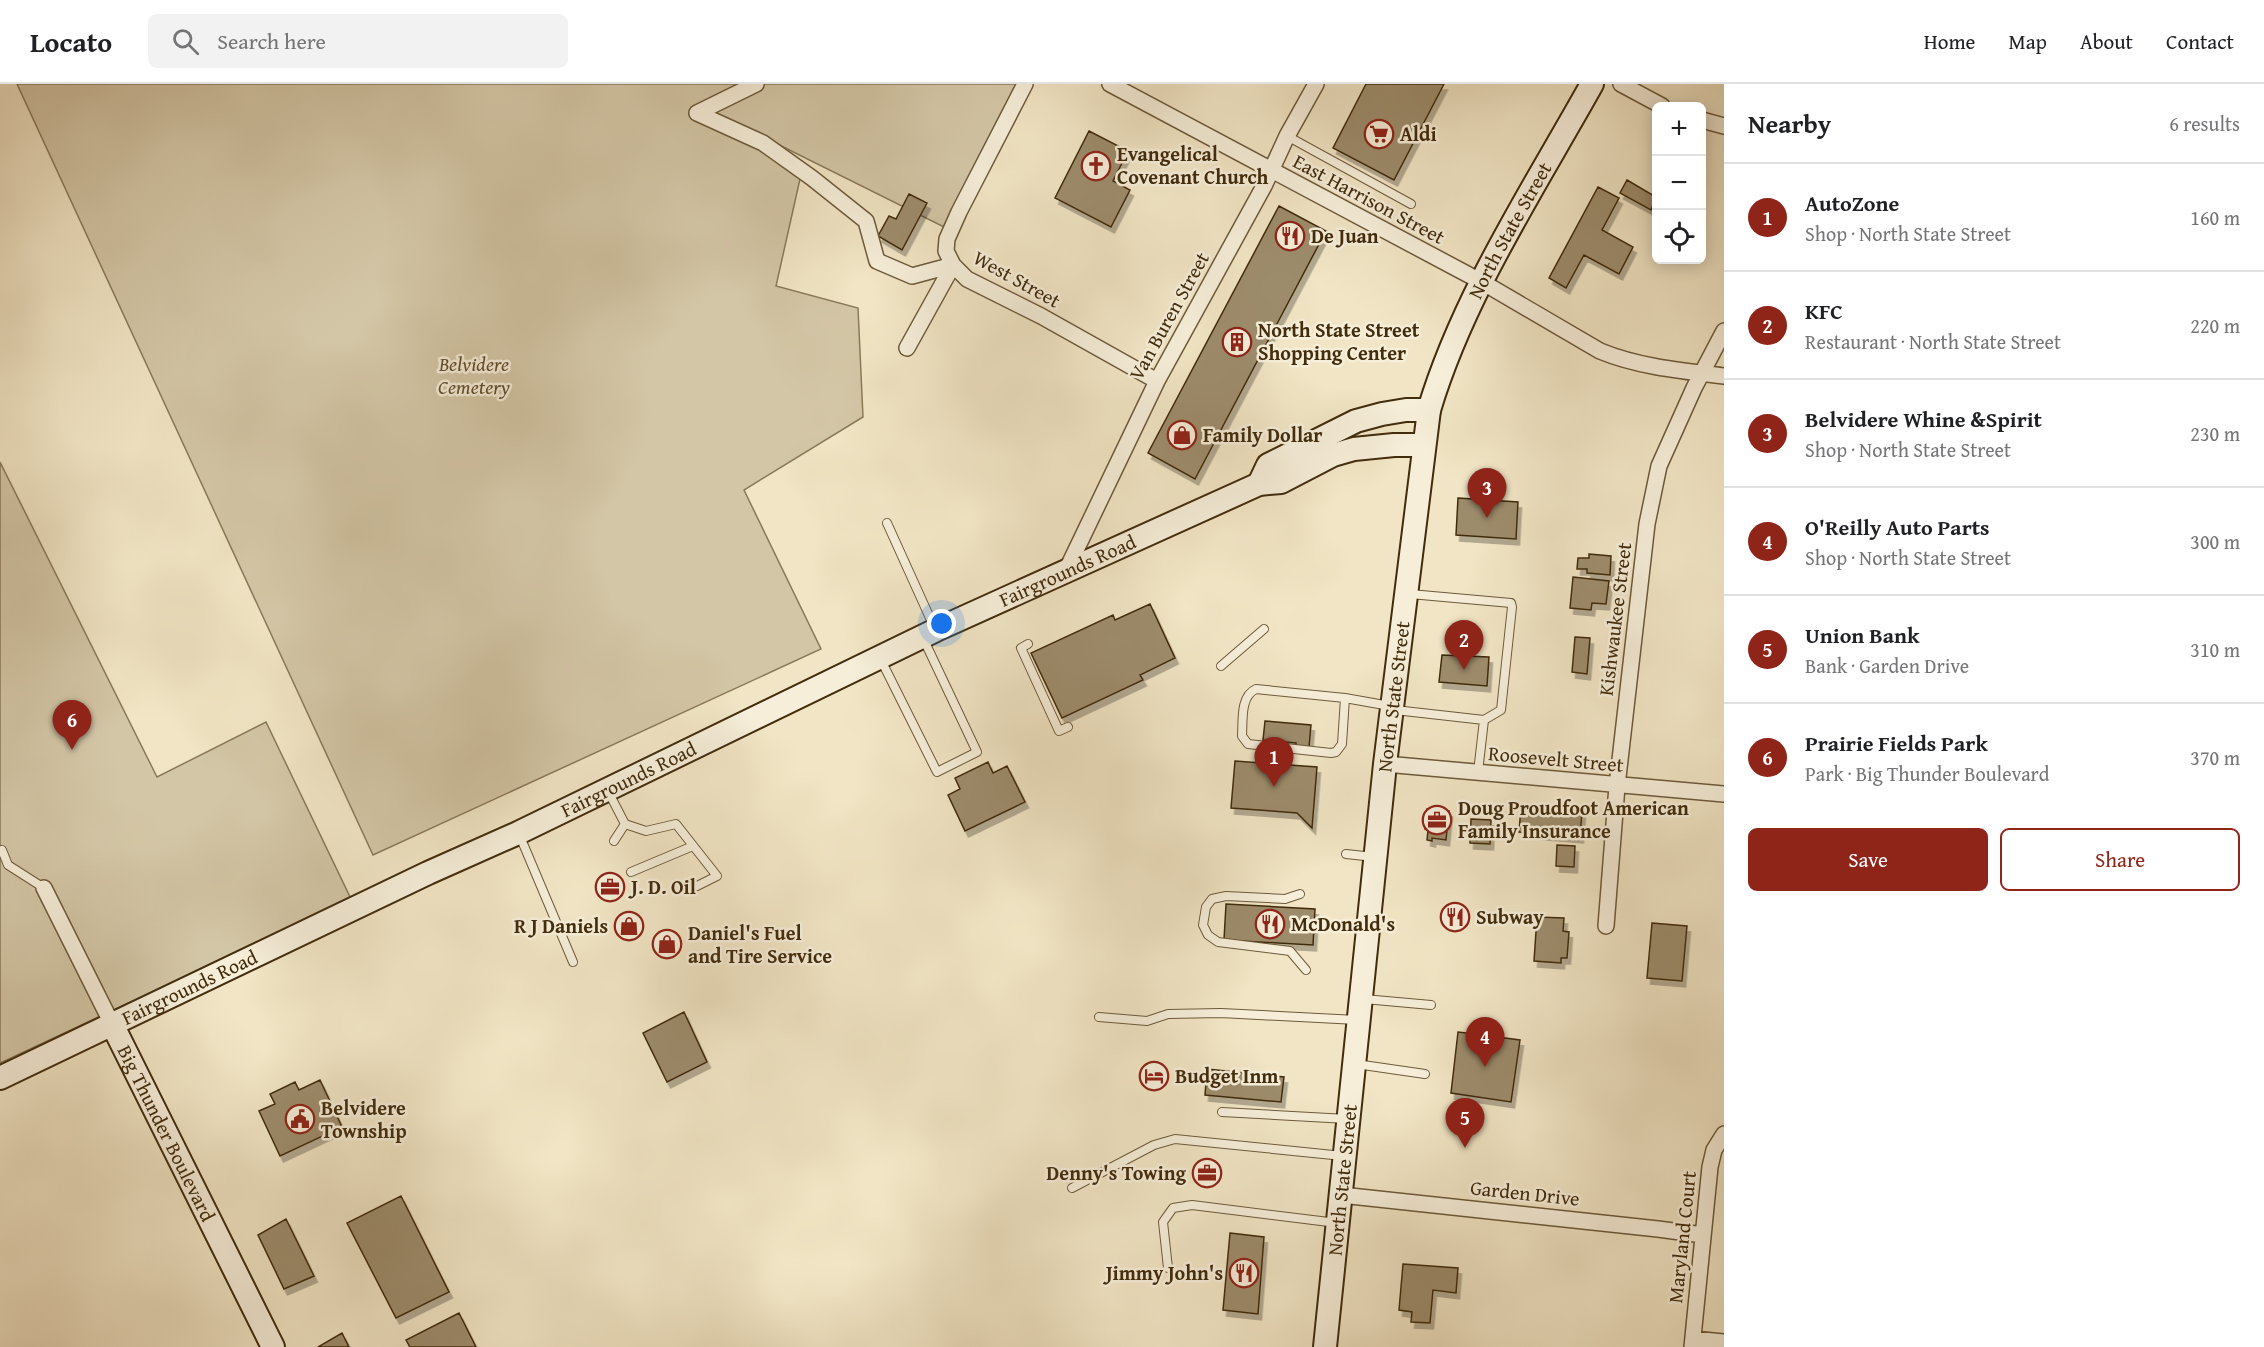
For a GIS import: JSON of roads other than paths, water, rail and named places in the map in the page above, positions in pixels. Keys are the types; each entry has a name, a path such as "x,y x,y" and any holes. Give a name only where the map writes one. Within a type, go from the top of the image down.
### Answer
{"main road":[{"name":"North State Street","path":"1325,1347 1391,708 1429,410 1444,362 1482,282 1592,84"},
{"name":"Fairgrounds Road","path":"1259,484 1268,465 1356,421 1406,410 1429,410"},
{"name":"Fairgrounds Road","path":"0,1078 428,873 518,833 929,633 1259,484 1281,482 1325,459 1354,449 1424,445"},
{"name":"Big Thunder Boulevard","path":"112,1024 273,1347"}],"street":[{"name":"West Street","path":"756,84 697,113 763,143 866,221 877,261 912,276 953,265 967,279 1041,316 1156,381"},
{"path":"907,348 953,265 946,251 947,239 1024,84"},
{"name":"East Harrison Street","path":"1110,84 1482,282 1600,351 1620,360 1724,376"},
{"name":"Van Buren Street","path":"1066,571 1156,381 1316,84"},
{"path":"1621,84 1655,102"},
{"path":"1706,121 1724,126"},
{"name":"Kishwaukee Street","path":"1606,926 1617,786 1647,524 1659,466 1724,331"},
{"name":"Roosevelt Street","path":"1385,764 1724,794"},
{"name":"Big Thunder Boulevard","path":"44,888 112,1024"},
{"name":"Maryland Court","path":"1692,1343 1710,1167 1714,1150 1724,1134"},
{"name":"Garden Drive","path":"1341,1195 1658,1228 1703,1236"},
{"path":"1692,1343 1724,1342"}],"lane":[{"path":"1287,136 1410,204"},
{"path":"880,657 937,772 976,752 887,523"},
{"path":"1345,698 1342,744 1336,752 1248,744 1242,736 1245,703 1250,692 1256,689 1345,698 1391,708 1484,720 1501,710 1511,603 1405,593"},
{"path":"1221,666 1264,629"},
{"path":"1028,644 1021,648 1059,731 1068,727"},
{"path":"1478,772 1484,720"},
{"path":"607,788 625,824 646,831 676,824 717,876 697,886"},
{"path":"614,841 625,824"},
{"path":"518,833 573,962"},
{"path":"631,872 693,846"},
{"path":"2,850 8,865 44,888"},
{"path":"1346,854 1375,858"},
{"path":"1300,894 1285,899 1226,896 1212,899 1206,906 1203,925 1208,935 1218,942 1290,951 1306,970"},
{"path":"1099,1017 1147,1021 1168,1014 1431,1005"},
{"path":"1354,1064 1425,1074"},
{"path":"1222,1112 1349,1119"},
{"path":"1072,1188 1154,1145 1175,1139 1345,1156"},
{"path":"1168,1268 1163,1221 1173,1208 1192,1205 1338,1223"}],"place":[{"name":"Aldi","path":"1379,134"},
{"name":"Evangelical Covenant Church","path":"1096,166"},
{"name":"De Juan","path":"1290,236"},
{"name":"North State Street Shopping Center","path":"1237,342"},
{"name":"Family Dollar","path":"1182,435"},
{"name":"Belvidere Whine &Spirit","path":"1487,518"},
{"name":"KFC","path":"1464,670"},
{"name":"Prairie Fields Park","path":"72,750"},
{"name":"AutoZone","path":"1274,787"},
{"name":"Doug Proudfoot American Family Insurance","path":"1437,820"},
{"name":"J. D. Oil","path":"610,887"},
{"name":"Subway","path":"1455,917"},
{"name":"McDonald's","path":"1270,924"},
{"name":"R J Daniels","path":"629,926"},
{"name":"Daniel's Fuel and Tire Service","path":"667,944"},
{"name":"O'Reilly Auto Parts","path":"1485,1067"},
{"name":"Budget Inm","path":"1154,1076"},
{"name":"Belvidere Township","path":"300,1119"},
{"name":"Union Bank","path":"1465,1148"},
{"name":"Denny's Towing","path":"1207,1173"},
{"name":"Jimmy John's","path":"1244,1273"}],"park label":[{"name":"Belvidere Cemetery","path":"474,376"}]}
